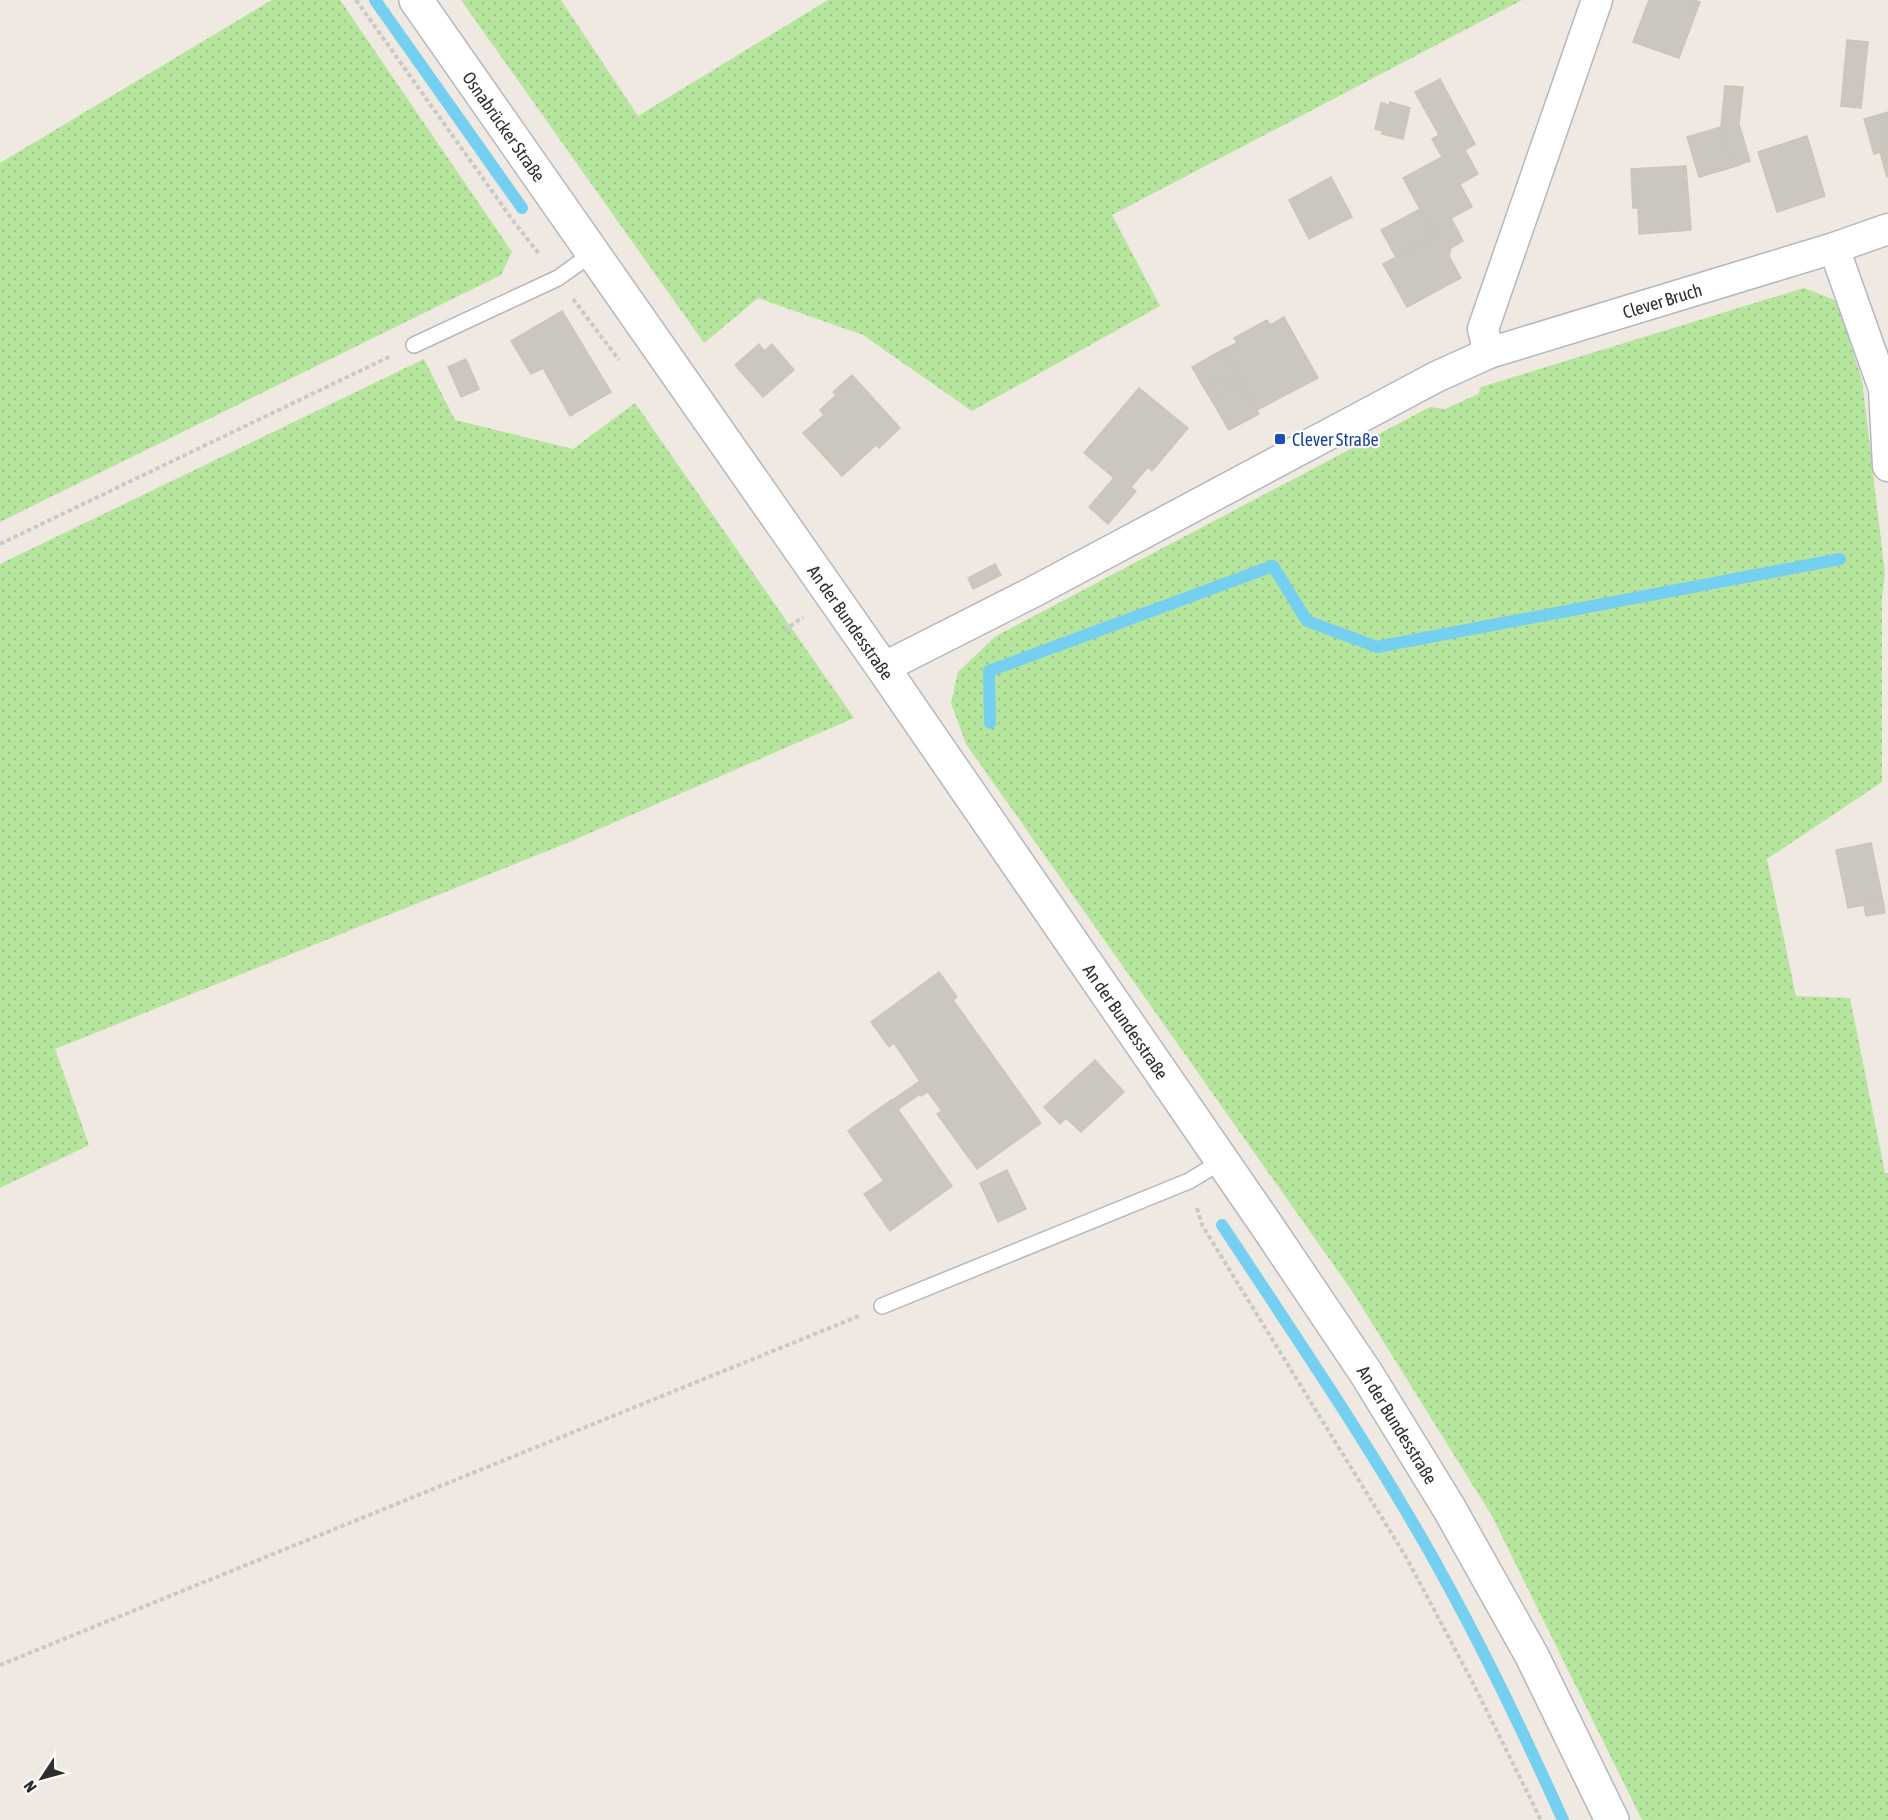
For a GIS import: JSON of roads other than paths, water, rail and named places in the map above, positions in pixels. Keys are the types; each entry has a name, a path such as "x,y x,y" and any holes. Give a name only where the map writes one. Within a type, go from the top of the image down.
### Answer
{"main road":[{"name":"Osnabrücker Straße","path":"416,0 593,253"},
{"name":"An der Bundesstraße","path":"593,253 883,668 1366,1373 1449,1508 1532,1656 1612,1820"}],"street":[{"path":"883,668 1035,591 1436,377 1489,353 1483,329 1597,0"},
{"name":"Clever Bruch","path":"1489,353 1834,248 1888,229"},
{"path":"1834,248 1884,390 1888,466"}],"lane":[{"path":"414,345 558,278 593,253"},
{"path":"882,1306 1189,1181 1222,1161"}],"waterway":[{"path":"375,0 522,208"},
{"path":"990,723 989,671 1273,566 1307,621 1377,647 1840,559"},
{"path":"1222,1225 1338,1401 1426,1546 1488,1662 1563,1820"}],"place":[{"name":"Clever Straße","path":"1280,439"}]}
